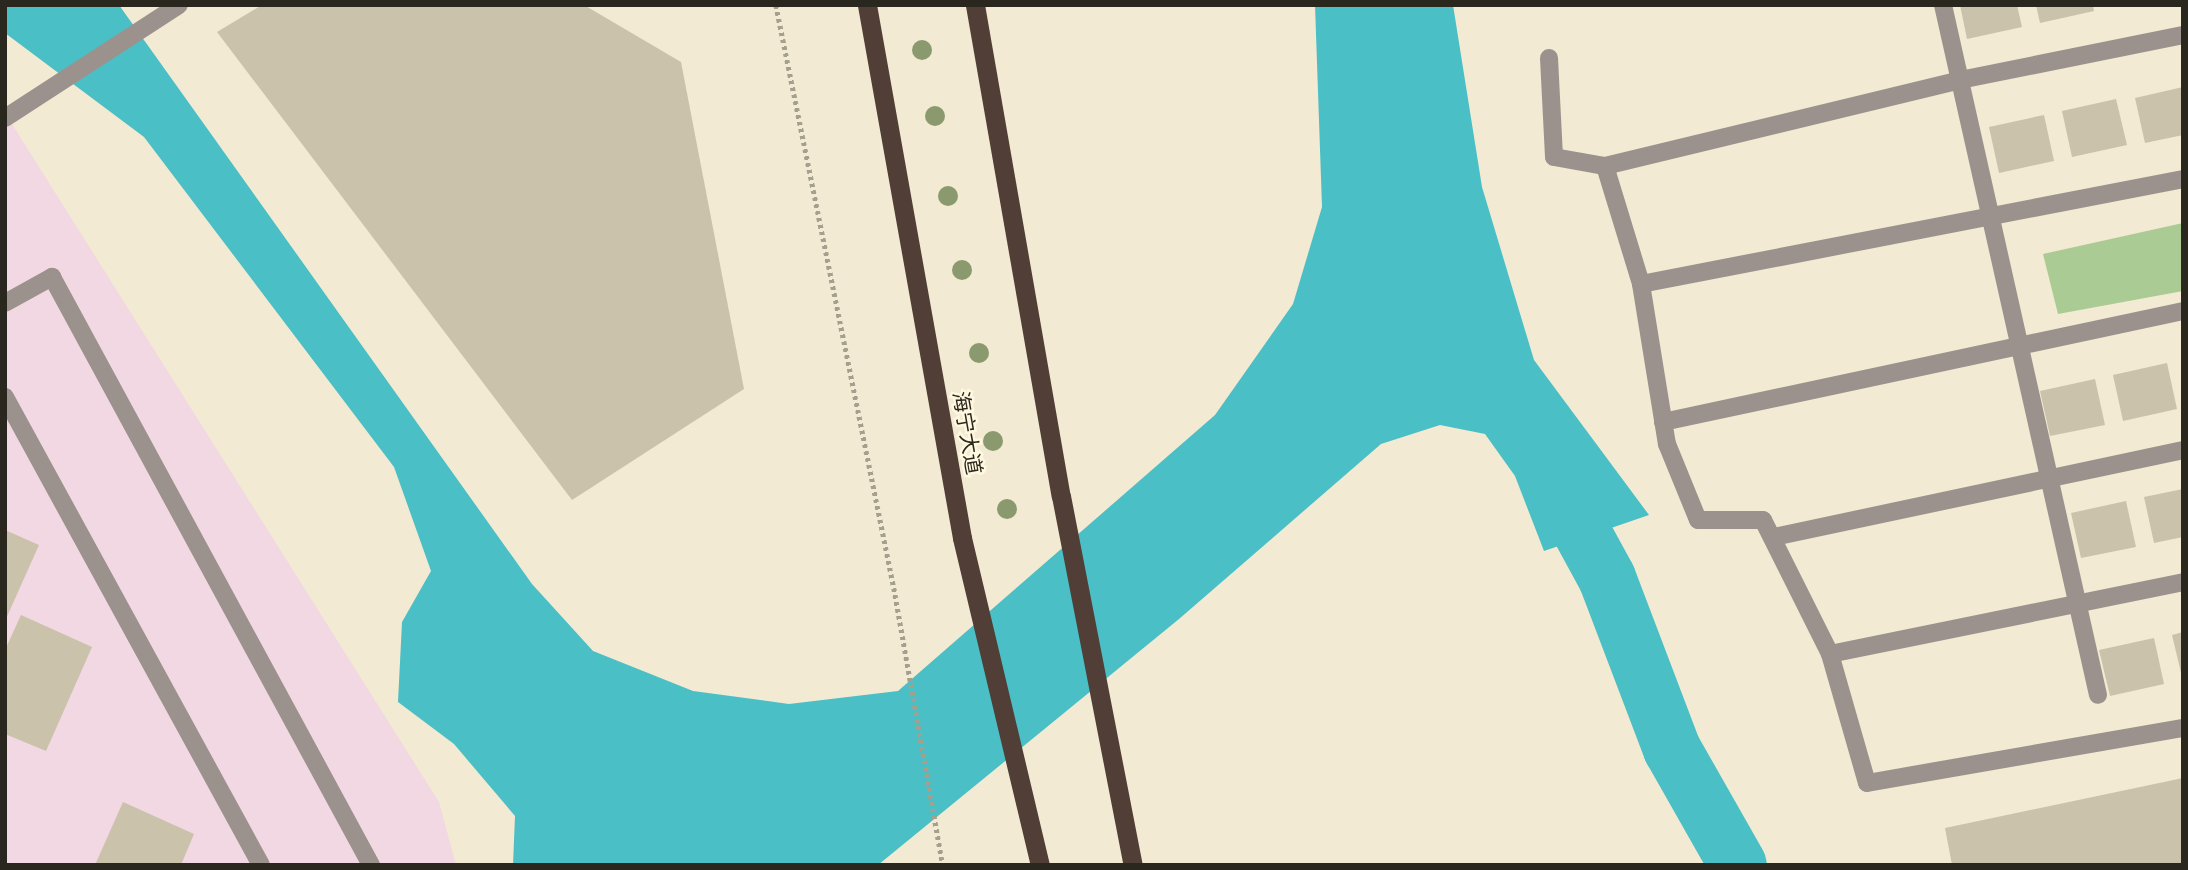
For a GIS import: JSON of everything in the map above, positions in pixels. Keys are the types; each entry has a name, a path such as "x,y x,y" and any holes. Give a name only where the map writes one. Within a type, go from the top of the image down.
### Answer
{"highway":[{"name":"海宁大道","path":"867,5 962,538 1040,865"},
{"path":"975,5 1060,496 1133,865"}],"street":[{"path":"5,118 179,5"},
{"path":"1943,5 2098,695"},
{"path":"1549,58 1554,157 1605,166 1960,80 2183,34"},
{"path":"1605,166 1641,284 1667,444 1698,520 1763,520 1774,537 1829,654 1867,783 2183,728"},
{"path":"1641,284 2183,179"},
{"path":"5,303 52,277 371,865"},
{"path":"1663,422 2183,311"},
{"path":"5,397 261,865"},
{"path":"1774,537 2183,450"},
{"path":"1829,654 2183,582"}],"path":[{"path":"776,5 909,677 943,865"}],"shaded area":[{"path":"5,113 439,802 456,865 5,865"}],"green space":[{"path":"2183,223 2183,291 2058,314 2043,254"}],"water":[{"path":"5,5 119,5 532,584 593,651 693,691 789,704 898,691 1215,415 1293,304 1322,207 1315,5 1453,5 1482,187 1534,360 1649,515 1544,551 1515,476 1485,434 1440,425 1381,444 1179,619 878,865 513,865 515,816 454,744 398,702 402,622 431,571 394,467 144,137 5,33"}],"building":[{"path":"262,5 584,5 681,62 744,389 572,500 217,32"},
{"path":"1960,5 2017,5 2022,27 1967,39"},
{"path":"2036,5 2093,5 2094,11 2040,23"},
{"path":"2183,87 2183,135 2145,143 2135,98"},
{"path":"2116,99 2127,145 2072,157 2062,111"},
{"path":"2044,115 2054,161 1999,173 1989,127"},
{"path":"2167,363 2177,409 2123,421 2113,375"},
{"path":"2095,379 2105,425 2050,436 2040,391"},
{"path":"2183,489 2183,537 2154,543 2144,497"},
{"path":"2126,501 2136,547 2081,558 2071,513"},
{"path":"5,530 39,545 5,621"},
{"path":"21,615 92,647 46,751 5,734 5,650"},
{"path":"2183,632 2183,677 2182,677 2172,635"},
{"path":"2154,638 2164,684 2110,696 2099,650"},
{"path":"2183,778 2183,865 1952,865 1945,828"},
{"path":"123,802 194,834 181,865 95,865"}],"waterway":[{"path":"1547,468 1607,578 1672,749 1738,865"}]}
